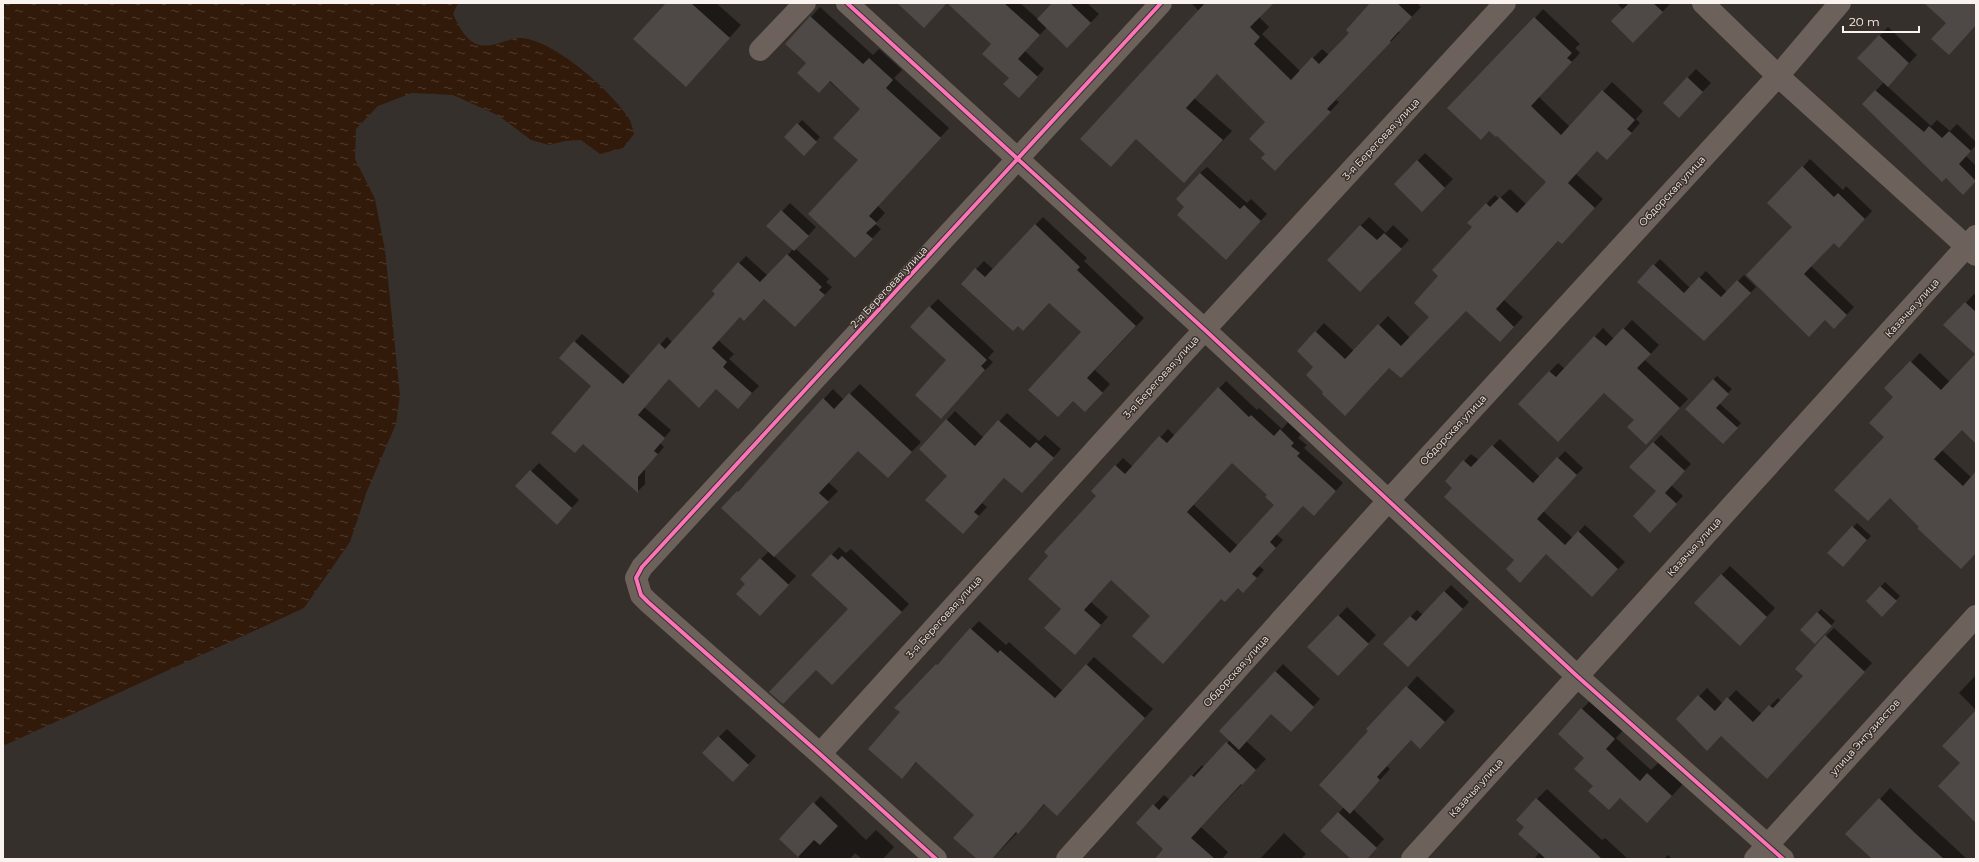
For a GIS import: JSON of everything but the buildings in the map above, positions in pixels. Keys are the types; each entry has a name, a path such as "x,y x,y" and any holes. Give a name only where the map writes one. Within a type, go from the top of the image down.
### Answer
{"street":[{"path":"760,50 806,3"},
{"path":"848,3 1205,330 1768,854"},
{"name":"2-я Береговая улица","path":"820,754 648,602 641,595 637,586 636,578 642,567 1161,3"},
{"name":"3-я Береговая улица","path":"820,754 1205,330 1505,3"},
{"path":"1703,3 1778,76 1973,246"},
{"name":"Обдорская улица","path":"1067,859 1388,501 1778,76 1840,3"},
{"name":"Казачья улица","path":"1412,859 1577,676 1973,246"},
{"name":"улица Энтузиастов","path":"1768,854 1976,616"},
{"path":"820,754 936,859"}],"water":[{"path":"3,3 458,3 453,14 464,33 471,41 486,46 522,38 535,41 550,48 581,68 620,106 628,117 634,134 623,148 600,154 581,140 565,141 549,145 531,140 499,116 453,95 412,93 378,106 356,129 355,159 375,199 385,250 400,395 396,424 367,491 350,542 304,608 3,746"}],"cycle path":[{"path":"847,3 1205,330 1577,676 1783,859"},
{"path":"936,859 648,602 641,595 636,578 642,567 1161,3"}]}
